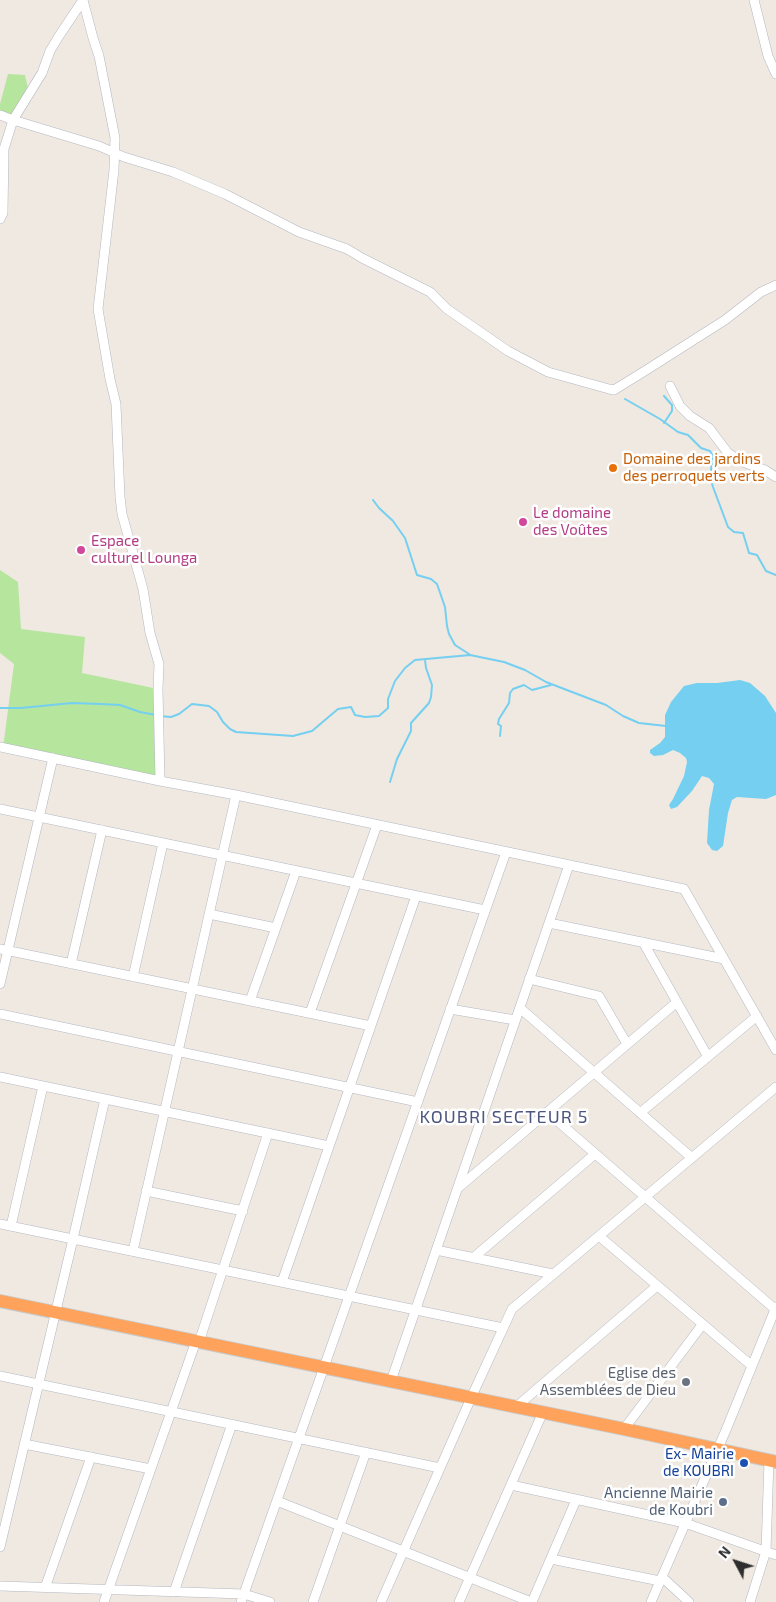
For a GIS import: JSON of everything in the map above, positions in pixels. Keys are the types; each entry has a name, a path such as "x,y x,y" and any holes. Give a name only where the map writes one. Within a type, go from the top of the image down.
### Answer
{"highway":[{"path":"0,1301 543,1412 772,1461"}],"street":[{"path":"0,219 4,213 4,149 13,120 42,73 50,51 83,0"},
{"path":"83,0 100,56 115,138 115,154 98,309 116,404 122,514 143,590 150,633 159,664 160,781"},
{"path":"754,0 768,56 776,74"},
{"path":"0,115 99,146 115,154 173,172 225,194 300,232 347,249 430,292 447,309 508,351 548,372 608,389 614,390 648,369 725,320 761,292 776,285"},
{"path":"670,386 680,406 690,416 710,428 728,453 740,461 765,470 776,477"},
{"path":"0,747 684,889 776,1050"},
{"path":"0,984 4,950 53,758"},
{"path":"133,1251 236,795"},
{"path":"0,808 485,910"},
{"path":"310,1013 377,825"},
{"path":"71,964 102,830"},
{"path":"133,977 163,843"},
{"path":"243,1598 506,852"},
{"path":"391,1381 568,865"},
{"path":"250,1001 296,871"},
{"path":"282,1282 416,896"},
{"path":"209,914 276,928"},
{"path":"549,922 724,959"},
{"path":"644,942 708,1057"},
{"path":"4,950 371,1026"},
{"path":"529,979 599,996 627,1044"},
{"path":"458,1188 677,1002"},
{"path":"520,1008 692,1158"},
{"path":"450,1009 515,1020"},
{"path":"0,1014 418,1102"},
{"path":"640,1113 757,1016"},
{"path":"0,1078 329,1146"},
{"path":"11,1226 43,1086"},
{"path":"381,1602 470,1398 512,1309 775,1090"},
{"path":"0,1547 3,1525 74,1239 105,1099"},
{"path":"547,1112 775,1308 718,1449 651,1602"},
{"path":"104,1602 223,1270 268,1134"},
{"path":"473,1258 595,1154"},
{"path":"146,1191 243,1211"},
{"path":"0,1224 503,1328"},
{"path":"599,1236 752,1366"},
{"path":"436,1250 553,1274"},
{"path":"516,1407 657,1286"},
{"path":"624,1429 702,1325"},
{"path":"0,1376 440,1468"},
{"path":"460,1602 543,1412"},
{"path":"174,1592 232,1424"},
{"path":"24,1444 151,1470"},
{"path":"313,1602 366,1452"},
{"path":"45,1588 91,1457"},
{"path":"750,1602 766,1551 772,1461"},
{"path":"511,1485 685,1523 776,1554"},
{"path":"277,1501 532,1602 576,1500"},
{"path":"551,1559 661,1579 689,1602"},
{"path":"0,1586 174,1592 270,1602"}],"green space":[{"path":"8,74 25,75 28,89 12,116 0,112 0,104"},
{"path":"0,570 18,582 21,629 85,637 82,673 158,689 160,781 3,748 14,664 0,653"}],"water":[{"path":"740,680 750,683 765,696 776,713 776,795 766,799 737,797 732,800 723,846 717,851 712,850 707,843 709,810 714,784 709,778 702,776 692,791 677,807 671,809 669,805 684,776 686,758 673,750 663,755 654,756 650,753 650,750 665,737 665,715 671,702 684,686 697,683"}],"waterway":[{"path":"664,396 672,405 672,411 664,423"},
{"path":"625,399 660,419 678,432 688,435 701,448 710,451 713,456 710,477 728,527 734,532 743,533 749,553 757,555 766,571 776,575"},
{"path":"373,500 393,521 405,538 417,575 431,579 437,584 445,607 449,634 455,645 469,654"},
{"path":"160,716 171,717 179,714 192,704 209,706 217,712 230,729 236,732 293,736 312,731 338,709 351,707 355,715 365,717 379,716 388,708 388,699 395,681 405,668 415,660 470,655 504,662 525,670 546,682 606,705 623,716 639,723 666,726"},
{"path":"390,782 397,759 411,731 411,723 429,703 431,697 432,685 425,660"},
{"path":"500,736 501,726 498,724 499,719 509,703 510,693 513,689 524,685 532,690 551,685"},
{"path":"0,708 72,703 101,704 120,705 156,715"}],"place":[{"name":"Domaine des jardins des perroquets verts","path":"613,468"},
{"name":"Le domaine des Voûtes","path":"523,522"},
{"name":"Espace culturel Lounga","path":"81,550"},
{"name":"Eglise des Assemblées de Dieu","path":"686,1382"},
{"name":"Ex- Mairie de KOUBRI","path":"744,1463"},
{"name":"Ancienne Mairie de Koubri","path":"723,1502"}],"district":[{"name":"KOUBRI SECTEUR 5","path":"504,1117"}]}
